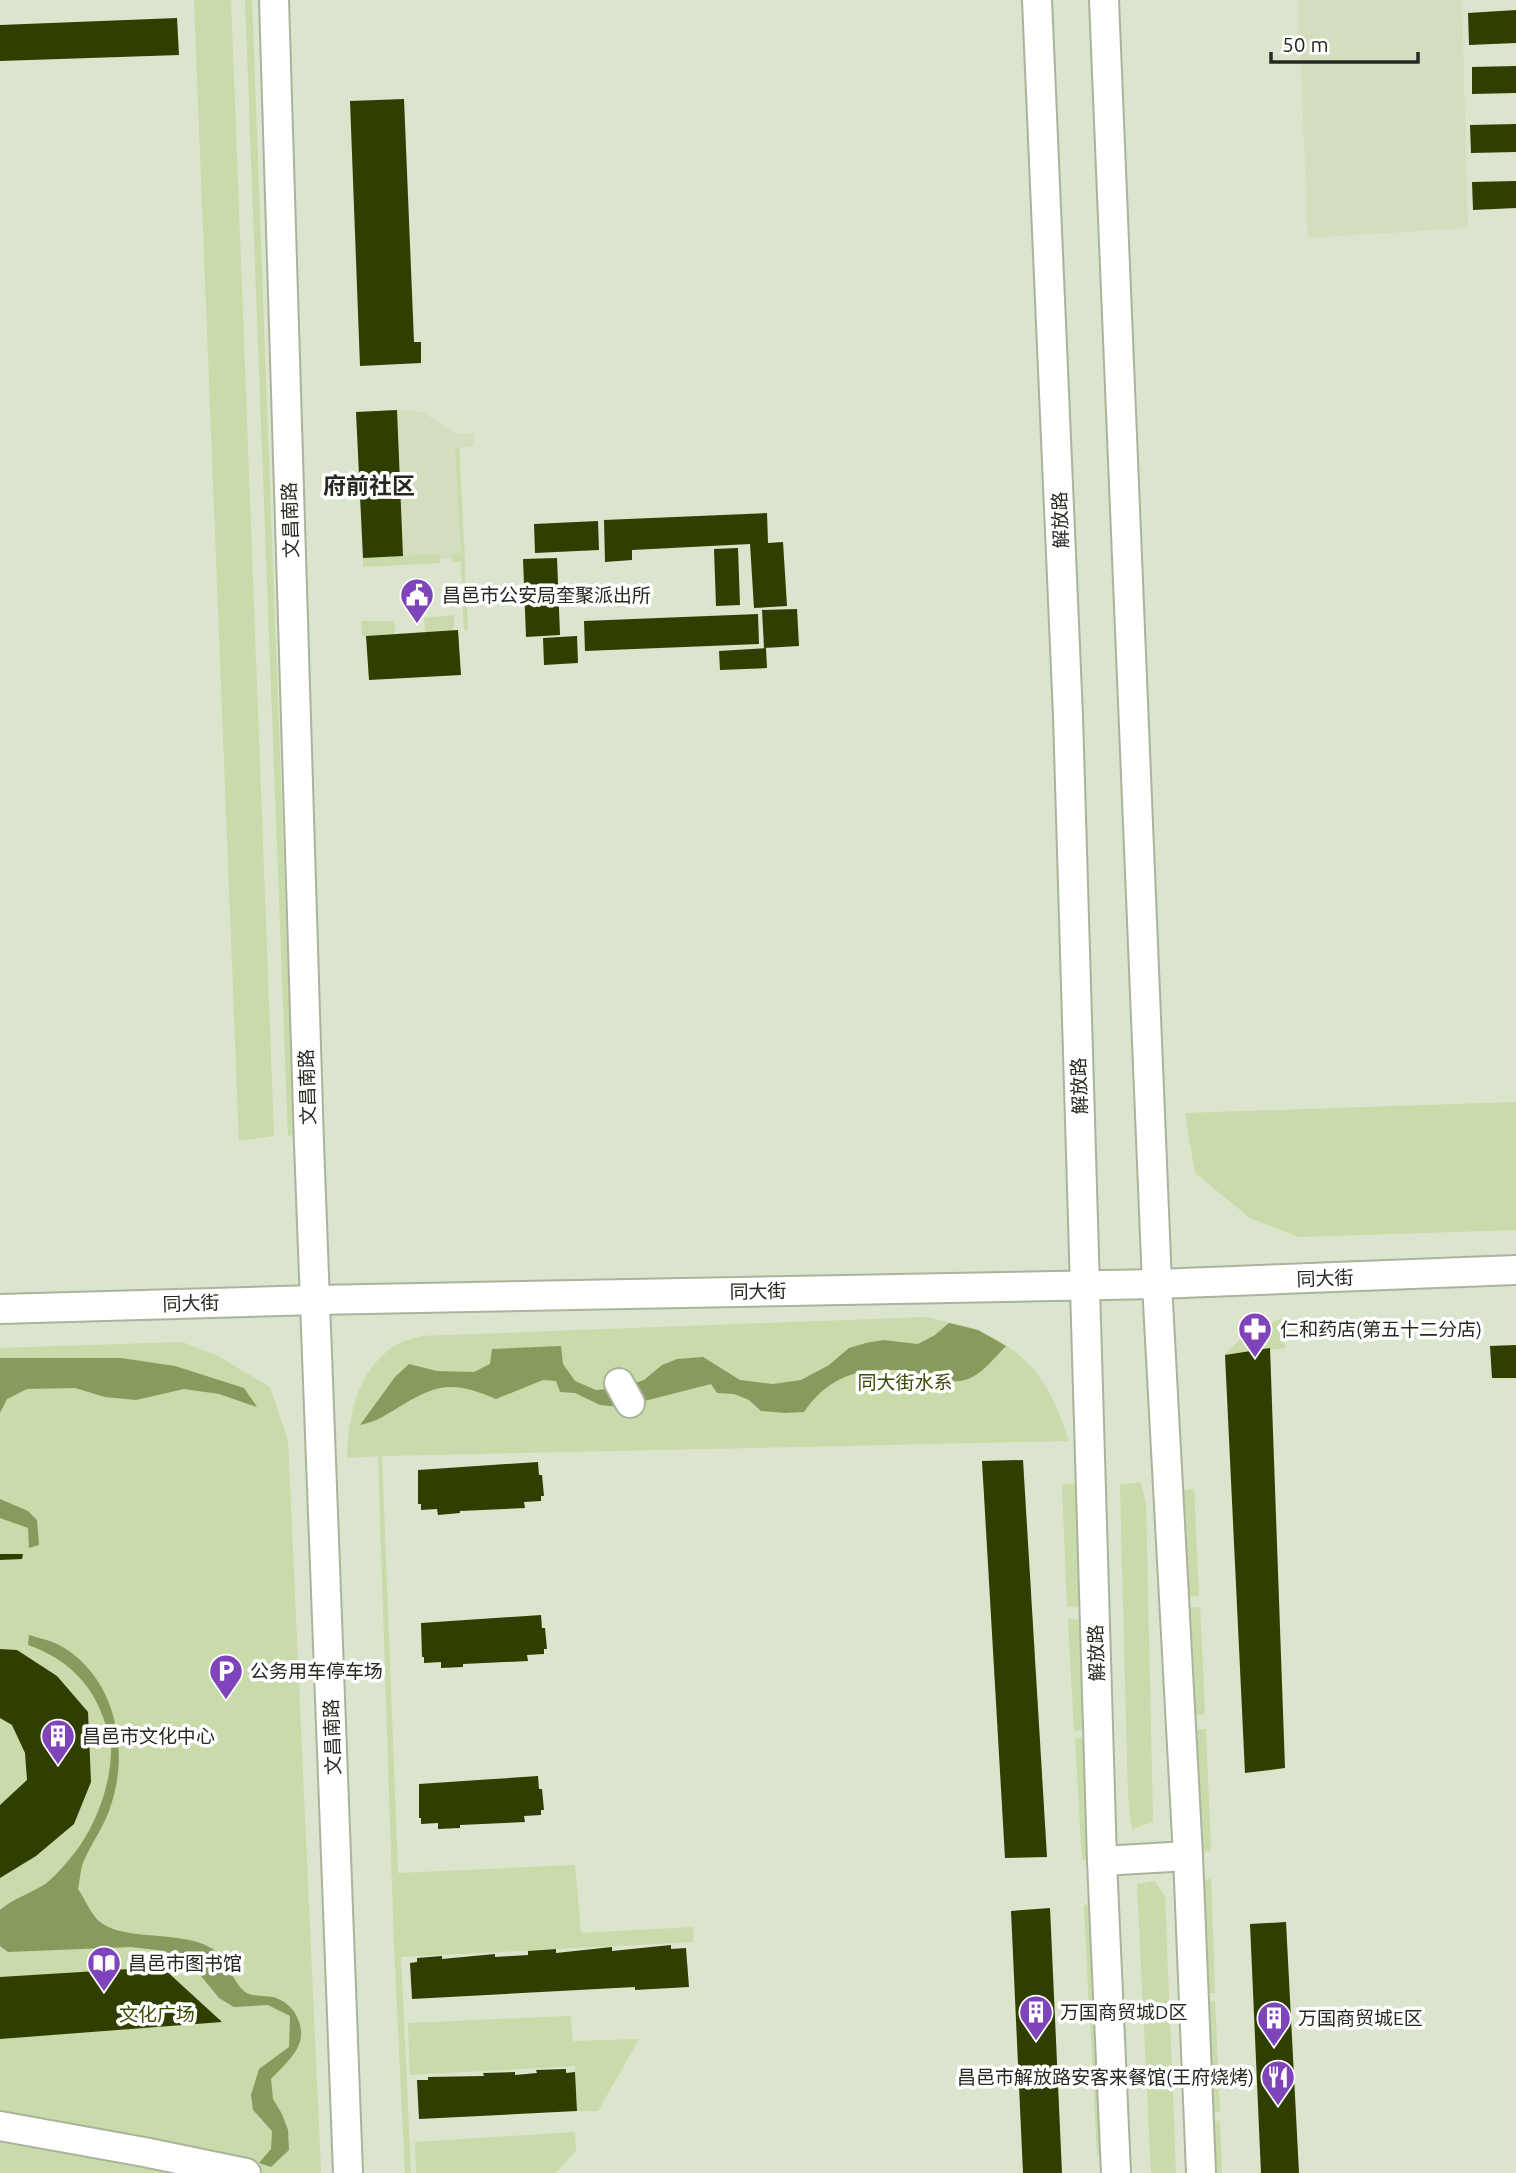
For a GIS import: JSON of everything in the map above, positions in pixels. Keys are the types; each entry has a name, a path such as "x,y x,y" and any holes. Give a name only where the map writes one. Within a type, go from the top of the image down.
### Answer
{"street":[{"name":"文昌南路","path":"274,0 316,1300 348,2173"},
{"name":"解放路","path":"1037,0 1068,716 1102,1861 1116,2173"},
{"path":"1104,0 1157,1284 1188,1856 1201,2173"},
{"name":"同大街","path":"0,1309 316,1300 1157,1284 1516,1270"},
{"path":"1102,1861 1188,1856"},
{"path":"0,2126 144,2151 246,2173"}],"shaded area":[{"path":"1298,0 1462,0 1468,228 1308,238"},
{"path":"356,412 422,412 456,434 474,433 474,446 459,448 465,558 363,563"},
{"path":"949,1323 978,1330 1006,1346 977,1375 959,1381 905,1371 871,1370 856,1373 841,1378 828,1387 804,1412 761,1411 749,1400 734,1394 717,1393 711,1384 621,1407 600,1405 575,1393 560,1392 556,1381 543,1380 496,1399 457,1387 436,1389 381,1418 360,1425 395,1377 409,1364 437,1371 474,1372 490,1364 492,1349 561,1346 563,1364 575,1381 596,1390 621,1388 644,1380 662,1365 677,1359 703,1357 740,1380 773,1384 801,1380 829,1365 849,1348 866,1343 883,1340 918,1344"},
{"path":"0,1358 121,1358 175,1366 244,1388 257,1407 219,1394 184,1389 136,1400 105,1397 75,1388 27,1389 7,1399 0,1413"},
{"path":"0,1499 28,1511 37,1520 39,1545 29,1548 28,1528 0,1518"},
{"path":"29,1635 55,1643 78,1658 105,1694 113,1715 118,1738 117,1783 108,1813 83,1863 78,1889 95,1917 118,1930 184,1939 213,1949 244,1991 252,1995 279,1999 296,2015 300,2025 300,2042 291,2057 271,2079 273,2099 288,2130 289,2150 271,2167 259,2163 271,2149 272,2131 253,2110 251,2095 259,2069 289,2047 290,2016 268,2005 234,2007 219,1998 192,1965 165,1951 131,1947 8,1952 0,1946 0,1910 46,1883 80,1845 95,1819 111,1761 106,1726 87,1686 67,1666 28,1645"}],"green space":[{"path":"194,0 231,0 274,1136 239,1141"},
{"path":"245,0 252,0 294,1134 288,1136"},
{"path":"459,448 468,630 464,630 461,562 452,562 452,554 461,553 455,449"},
{"path":"440,554 440,563 363,567 363,558"},
{"path":"454,615 454,631 425,632 424,618"},
{"path":"361,621 394,621 395,634 362,636"},
{"path":"1516,1102 1516,1230 1299,1237 1250,1218 1195,1173 1185,1113"},
{"name":"同大街水系","path":"927,1317 980,1331 1014,1351 1038,1375 1047,1389 1069,1441 382,1456 398,1873 575,1865 581,1933 693,1927 694,1942 401,1957 411,2173 405,2173 394,1944 378,1456 347,1458 352,1412 369,1371 391,1348 421,1336"},
{"path":"1282,1318 1285,1348 1225,1355 1244,1337"},
{"name":"文化广场","path":"182,1342 218,1356 270,1387 288,1441 321,2173 0,2173 0,1348"},
{"path":"1141,1482 1146,1504 1153,1822 1132,1829 1128,1795 1120,1485"},
{"path":"1079,1483 1084,1606 1067,1607 1062,1485"},
{"path":"1194,1489 1199,1596 1184,1597 1181,1490"},
{"path":"1200,1607 1205,1714 1192,1716 1186,1608"},
{"path":"1068,1619 1085,1620 1090,1729 1074,1731"},
{"path":"1206,1729 1211,1851 1196,1852 1190,1730"},
{"path":"1075,1738 1090,1739 1096,1859 1082,1860"},
{"path":"1211,1879 1215,1993 1203,1993 1198,1880"},
{"path":"1155,1881 1165,1897 1176,2173 1151,2173 1137,1884"},
{"path":"1097,1904 1103,2008 1089,2008 1084,1905"},
{"path":"1215,2001 1220,2112 1210,2112 1204,2002"},
{"path":"570,2016 573,2041 639,2039 598,2111 577,2111 575,2066 410,2075 408,2023"},
{"path":"1104,2020 1110,2153 1097,2155 1090,2021"},
{"path":"1211,2120 1220,2121 1222,2173 1212,2173"},
{"path":"575,2132 576,2151 556,2173 416,2173 415,2142"}],"building":[{"path":"1516,10 1516,43 1469,45 1468,13"},
{"path":"177,18 179,55 0,61 0,25"},
{"path":"1516,66 1516,93 1472,94 1472,67"},
{"path":"404,99 414,342 421,342 421,363 360,366 350,101"},
{"path":"1516,124 1516,152 1471,153 1470,125"},
{"path":"1516,181 1516,208 1473,210 1472,182"},
{"path":"397,410 403,556 363,558 356,412"},
{"path":"767,513 768,543 783,542 787,606 754,608 750,544 632,550 632,560 605,562 604,520"},
{"path":"598,521 599,550 535,553 534,524"},
{"path":"738,548 740,605 716,606 714,549"},
{"path":"557,558 560,635 526,637 523,559"},
{"path":"797,609 799,646 764,648 762,610"},
{"path":"758,614 759,644 585,651 584,621"},
{"path":"458,630 461,675 369,680 366,636"},
{"path":"577,636 578,663 544,665 543,638"},
{"path":"766,648 767,668 720,670 719,651"},
{"path":"1516,1345 1516,1378 1492,1378 1490,1346"},
{"path":"1270,1348 1285,1768 1245,1773 1225,1355"},
{"path":"1023,1460 1047,1857 1005,1858 982,1461"},
{"path":"538,1462 544,1496 541,1496 541,1501 524,1502 525,1508 460,1511 438,1515 437,1509 421,1510 421,1504 418,1504 418,1470"},
{"path":"0,1554 23,1554 22,1559 0,1560"},
{"path":"541,1615 547,1649 544,1649 544,1654 527,1655 528,1661 463,1664 463,1667 441,1668 441,1662 424,1663 421,1623"},
{"name":"昌邑市文化中心","path":"0,1649 17,1650 57,1676 88,1712 91,1782 74,1824 36,1856 0,1878 0,1805 27,1780 25,1753 12,1725 0,1718"},
{"path":"538,1776 544,1810 541,1810 541,1815 524,1816 525,1822 460,1825 460,1828 438,1829 438,1823 421,1824 419,1784"},
{"name":"万国商贸城D区","path":"1050,1908 1062,2173 1023,2173 1011,1911"},
{"name":"万国商贸城E区","path":"1286,1922 1299,2173 1261,2173 1250,1924"},
{"path":"671,1945 671,1949 686,1948 689,1987 635,1990 635,1987 412,1999 410,1963 417,1962 417,1958 442,1956 442,1959 495,1954 495,1957 528,1955 528,1951 556,1949 556,1953"},
{"path":"162,1967 222,2022 0,2039 0,1977"},
{"path":"566,2069 566,2073 575,2072 577,2111 419,2119 417,2080 428,2080 428,2077 484,2076 483,2073 515,2072 515,2075 537,2073 536,2070"}],"place":[{"name":"昌邑市公安局奎聚派出所","path":"417,625"},
{"name":"仁和药店(第五十二分店)","path":"1255,1359"},
{"name":"公务用车停车场","path":"226,1701"},
{"name":"昌邑市文化中心","path":"58,1766"},
{"name":"昌邑市图书馆","path":"104,1993"},
{"name":"万国商贸城D区","path":"1036,2042"},
{"name":"万国商贸城E区","path":"1274,2048"},
{"name":"昌邑市解放路安客来餐馆(王府烧烤)","path":"1278,2107"}],"district":[{"name":"府前社区","path":"369,486"}]}
